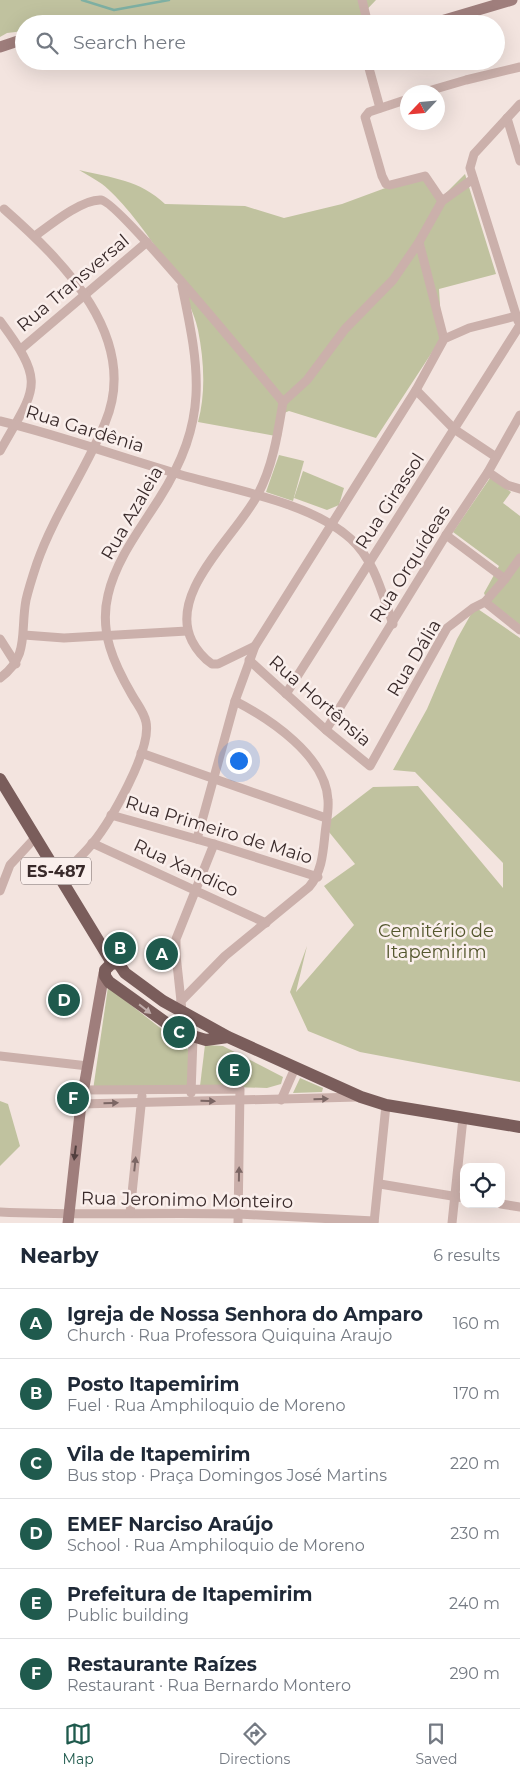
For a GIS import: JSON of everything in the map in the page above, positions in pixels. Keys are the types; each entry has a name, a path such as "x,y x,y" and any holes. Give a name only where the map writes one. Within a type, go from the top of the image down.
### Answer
{"main road":[{"path":"461,15 512,0"},
{"path":"0,47 15,42"},
{"name":"ES-487","path":"0,779 60,877 110,973 119,964 125,973 182,1007"},
{"path":"110,973 153,1015 179,1032 193,1038 206,1040 228,1037"},
{"path":"68,1219 83,1090 110,973"},
{"path":"182,1007 228,1037 361,1097 386,1104 520,1128"}],"street":[{"path":"362,0 366,15"},
{"path":"445,86 520,67"},
{"path":"369,70 380,108"},
{"path":"400,101 369,112 365,120 382,176 386,184 394,185 425,176 442,201"},
{"path":"197,839 235,701 255,646 416,390 444,339 468,328 519,322 470,168 474,154 520,104"},
{"path":"507,118 520,161"},
{"path":"255,646 218,664 212,664 197,649 187,630 187,617 195,587 258,494 271,461 283,402 306,380 344,329 393,280 419,242 442,201 472,179"},
{"path":"35,236 80,206 102,200 111,205 147,242 283,402"},
{"path":"0,678 16,664 24,635 26,599 43,547 58,513 106,422 115,380 108,336 100,318 35,236 4,209"},
{"name":"Rua Transversal","path":"21,349 147,242"},
{"path":"419,242 444,339"},
{"name":"Rua Azaleia","path":"60,877 92,843 111,815 132,778 146,732 146,720 112,658 107,637 106,606 112,583 129,546 175,473 194,421 198,390 191,327 181,284"},
{"path":"0,321 21,349 30,368 32,386 26,406 0,451"},
{"name":"Rua Girassol","path":"286,694 454,429 519,322"},
{"path":"416,390 454,429 496,457"},
{"name":"Rua Orquídeas","path":"326,730 393,624 446,535 488,472 520,415"},
{"name":"Rua Gardênia","path":"0,421 94,447 175,473 258,494 331,524 350,539 370,562 393,624"},
{"path":"488,472 507,485 520,489"},
{"path":"446,535 505,579"},
{"name":"Rua Dália","path":"370,766 447,628 472,608 484,602 505,579 520,558"},
{"path":"484,602 520,630"},
{"path":"24,635 64,638 107,637 187,630"},
{"path":"0,639 16,664"},
{"name":"Rua Hortênsia","path":"249,660 326,730 370,766"},
{"path":"182,1007 224,956 297,898 318,877 328,800 326,786 311,758 265,719 235,701"},
{"path":"141,753 326,818"},
{"name":"Rua Primeiro de Maio","path":"111,815 214,844 318,877"},
{"path":"0,892 10,865 35,838"},
{"name":"Rua Xandico","path":"92,843 196,889 266,923"},
{"path":"182,1007 176,939 214,844"},
{"path":"191,1101 193,1038"},
{"path":"0,1056 88,1066"},
{"path":"281,1100 295,1068"},
{"path":"83,1090 240,1088 238,1219"},
{"path":"130,1213 144,1090"},
{"path":"81,1104 191,1101 240,1102 361,1097"},
{"path":"374,1222 380,1184 386,1104"},
{"path":"461,1163 463,1118"},
{"path":"380,1184 460,1198 452,1223"},
{"path":"505,1205 520,1207"},
{"name":"Rua Jeronimo Monteiro","path":"0,1212 68,1219 130,1213 238,1219 374,1222"}],"green space":[{"path":"0,0 376,0 362,15 15,15 15,32 7,33 0,37"},
{"path":"79,170 136,185 165,204 245,206 284,218 342,204 426,173 442,197 465,174 496,274 439,289 442,337 376,438 289,411 284,413 281,437 198,422 203,388 202,353 193,314 173,273 129,212 102,184"},
{"path":"279,455 304,461 293,501 266,492"},
{"path":"303,471 344,488 339,505 327,510 294,498"},
{"path":"490,478 511,492 503,503 520,516 520,625 486,598 484,593 499,566 453,532"},
{"name":"Cemitério de Itapemirim","path":"475,607 520,638 520,1082 360,1052 308,1031 290,992 307,946 296,992 354,925 324,886 355,864 329,832 330,820 373,787 418,786 503,888 503,863 415,772 393,770 427,709 457,639"},
{"path":"108,987 191,1052 188,1087 93,1090"},
{"path":"205,1045 223,1046 283,1077 281,1084 267,1088 200,1086"},
{"path":"300,1078 323,1088 322,1092 293,1093"},
{"path":"0,1101 8,1104 20,1146 0,1166"}],"waterway":[{"path":"82,0 114,10 169,0"}],"place":[{"name":"Posto Itapemirim","path":"120,948"},
{"name":"Igreja de Nossa Senhora do Amparo","path":"162,954"},
{"name":"EMEF Narciso Araújo","path":"64,1000"},
{"name":"Vila de Itapemirim","path":"179,1032"},
{"name":"Prefeitura de Itapemirim","path":"234,1070"},
{"name":"Restaurante Raízes","path":"73,1098"}]}
